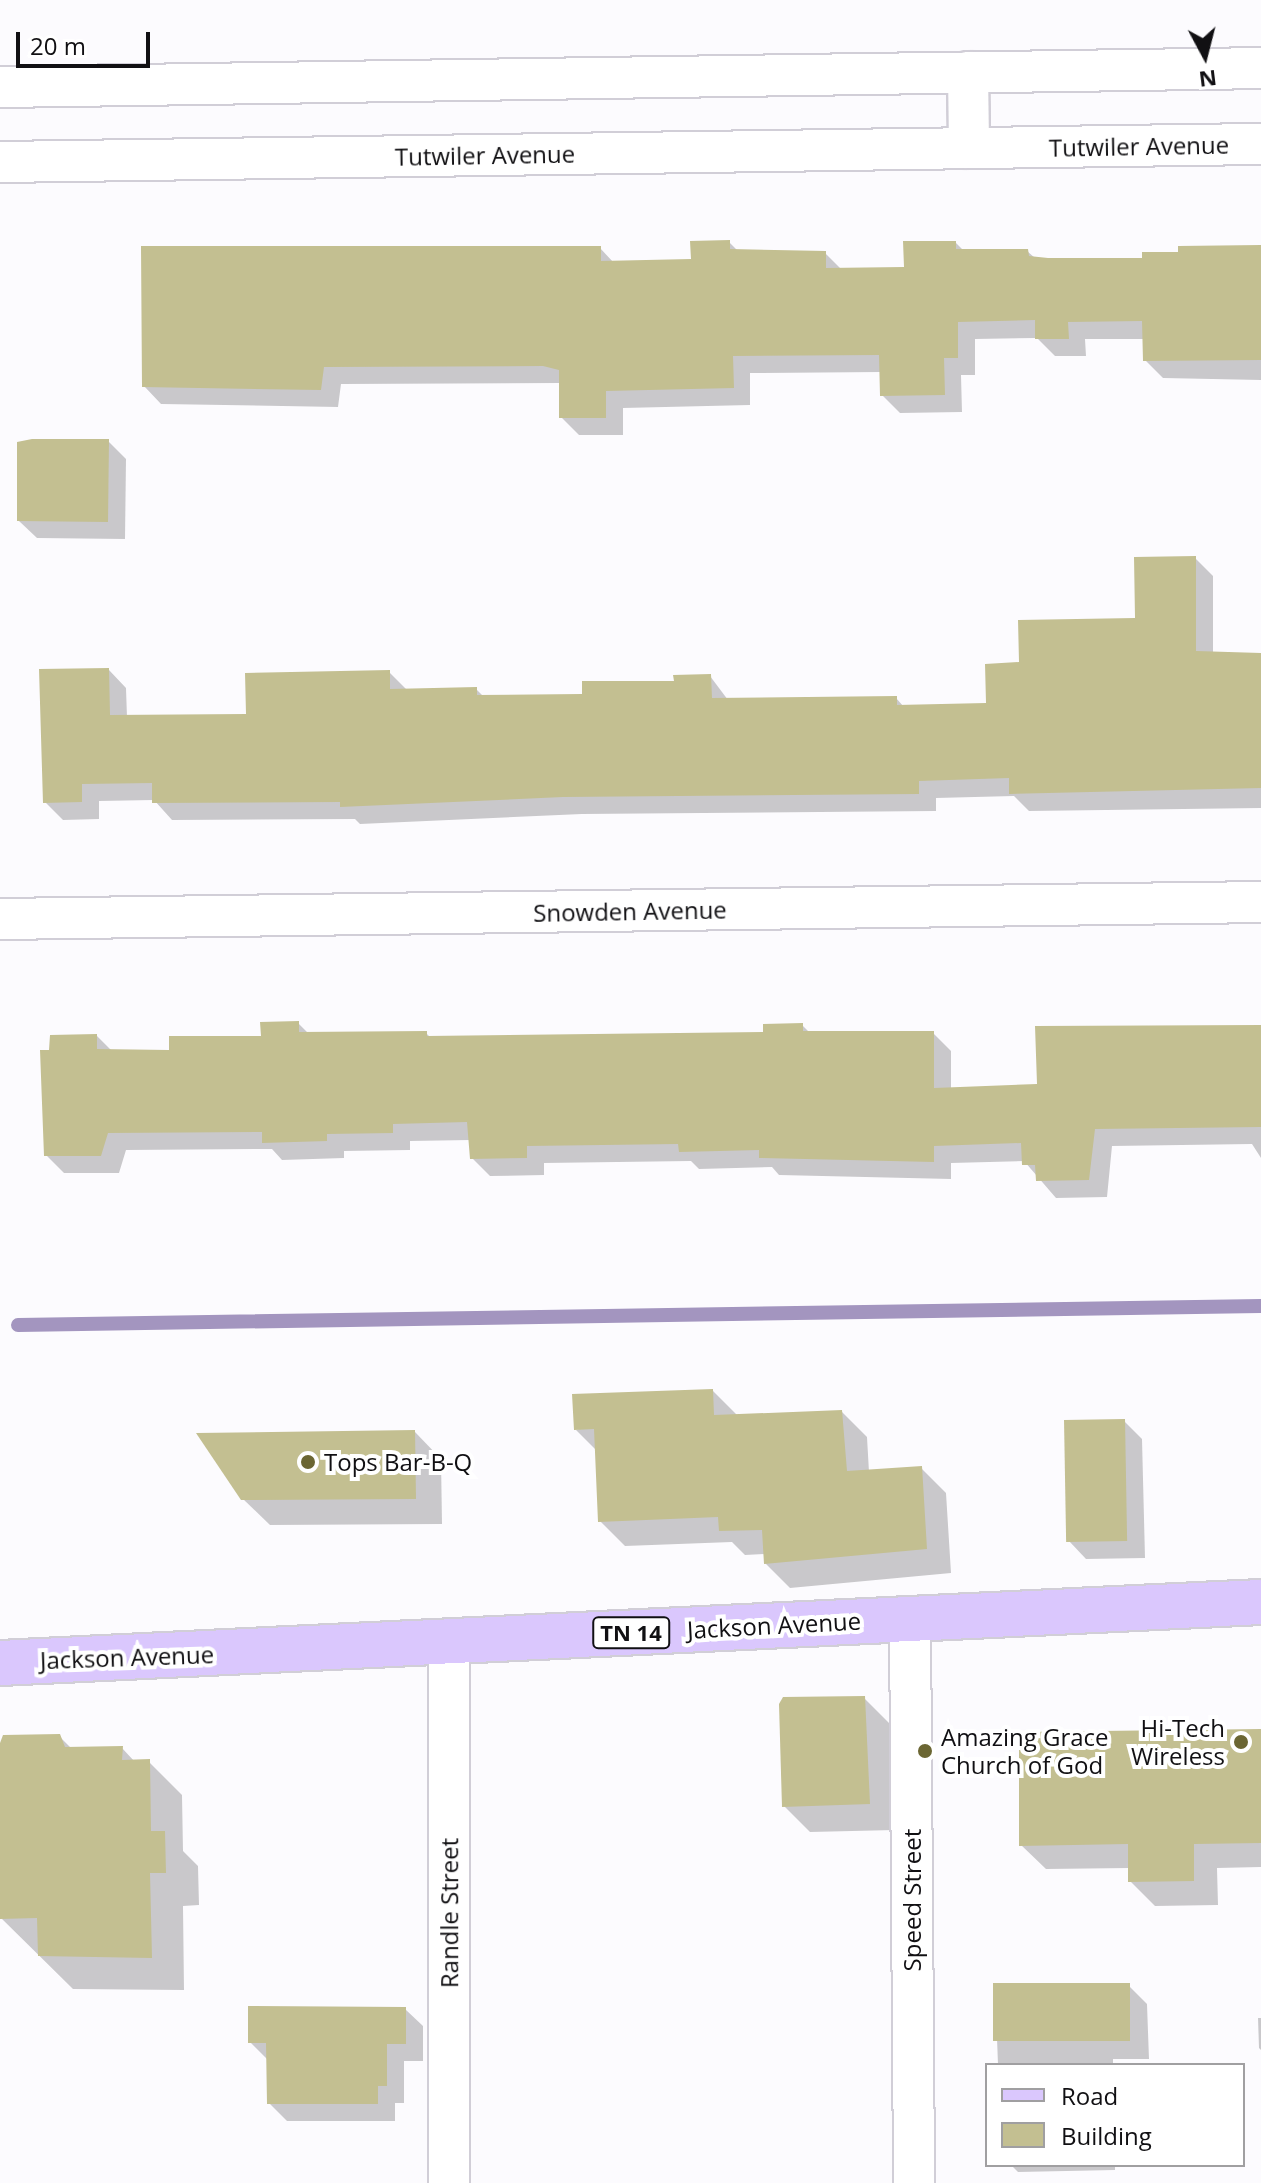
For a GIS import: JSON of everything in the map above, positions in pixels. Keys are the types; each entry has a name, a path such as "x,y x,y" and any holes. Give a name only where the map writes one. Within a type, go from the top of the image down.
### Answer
{"main road":[{"name":"Jackson Avenue","path":"0,1663 1261,1602"}],"street":[{"path":"0,87 1261,68"},
{"path":"968,72 969,148"},
{"name":"Tutwiler Avenue","path":"0,162 1261,144"},
{"name":"Snowden Avenue","path":"0,919 1261,902"},
{"name":"Speed Street","path":"910,1618 914,2183"},
{"name":"Randle Street","path":"449,1643 449,2183"}],"building":[{"path":"730,240 730,249 826,251 826,268 904,267 903,241 956,241 956,249 1028,249 1029,256 1048,258 1142,258 1142,252 1178,252 1178,246 1261,245 1261,360 1143,361 1142,321 1068,322 1069,339 1035,339 1035,320 958,322 958,358 944,358 945,395 880,396 879,355 733,356 734,388 606,391 606,418 559,418 559,370 543,366 324,367 321,390 142,387 141,246 601,246 601,261 691,259 690,241"},
{"path":"32,439 109,439 108,522 17,521 17,442"},
{"path":"1196,556 1196,651 1261,653 1261,788 1009,794 1009,778 919,781 919,794 563,797 340,807 340,802 152,803 152,783 82,784 82,802 43,803 39,669 109,668 110,715 246,714 245,673 390,670 390,689 477,687 477,695 582,694 582,681 674,681 673,675 711,674 712,698 897,696 897,705 986,703 985,664 1019,662 1018,620 1135,618 1134,557"},
{"path":"299,1021 299,1032 427,1031 427,1036 763,1032 763,1024 803,1023 803,1031 934,1031 934,1088 1037,1084 1035,1026 1261,1025 1261,1127 1095,1129 1089,1180 1036,1181 1035,1165 1022,1165 1021,1143 934,1146 934,1162 759,1158 759,1150 679,1152 678,1144 527,1146 527,1158 470,1159 467,1122 393,1124 393,1133 327,1134 327,1141 262,1143 262,1132 108,1133 101,1156 44,1156 40,1050 49,1050 50,1035 97,1034 97,1049 169,1050 169,1036 261,1036 260,1022"},
{"path":"713,1389 714,1415 842,1410 847,1471 922,1466 927,1549 764,1564 762,1530 719,1531 718,1517 598,1522 594,1429 574,1430 572,1394"},
{"path":"1125,1419 1127,1541 1066,1542 1064,1420"},
{"name":"Tops Bar-B-Q","path":"415,1430 416,1499 241,1500 196,1433"},
{"path":"865,1696 870,1804 782,1807 779,1704 783,1697"},
{"path":"1261,1729 1261,1843 1194,1844 1194,1881 1128,1882 1128,1844 1019,1846 1019,1732"},
{"path":"60,1734 65,1747 123,1746 122,1760 150,1759 151,1831 165,1831 166,1873 150,1873 152,1958 38,1956 37,1918 0,1919 0,1743 3,1735"},
{"path":"993,1983 1130,1983 1130,2041 993,2041"},
{"path":"248,2006 406,2007 406,2044 387,2044 387,2086 378,2086 378,2104 267,2104 266,2043 248,2043"}],"waterway":[{"path":"18,1325 1261,1306"}],"place":[{"name":"Tops Bar-B-Q","path":"308,1462"},
{"name":"Hi-Tech Wireless","path":"1241,1742"},
{"name":"Amazing Grace Church of God","path":"925,1751"}]}
